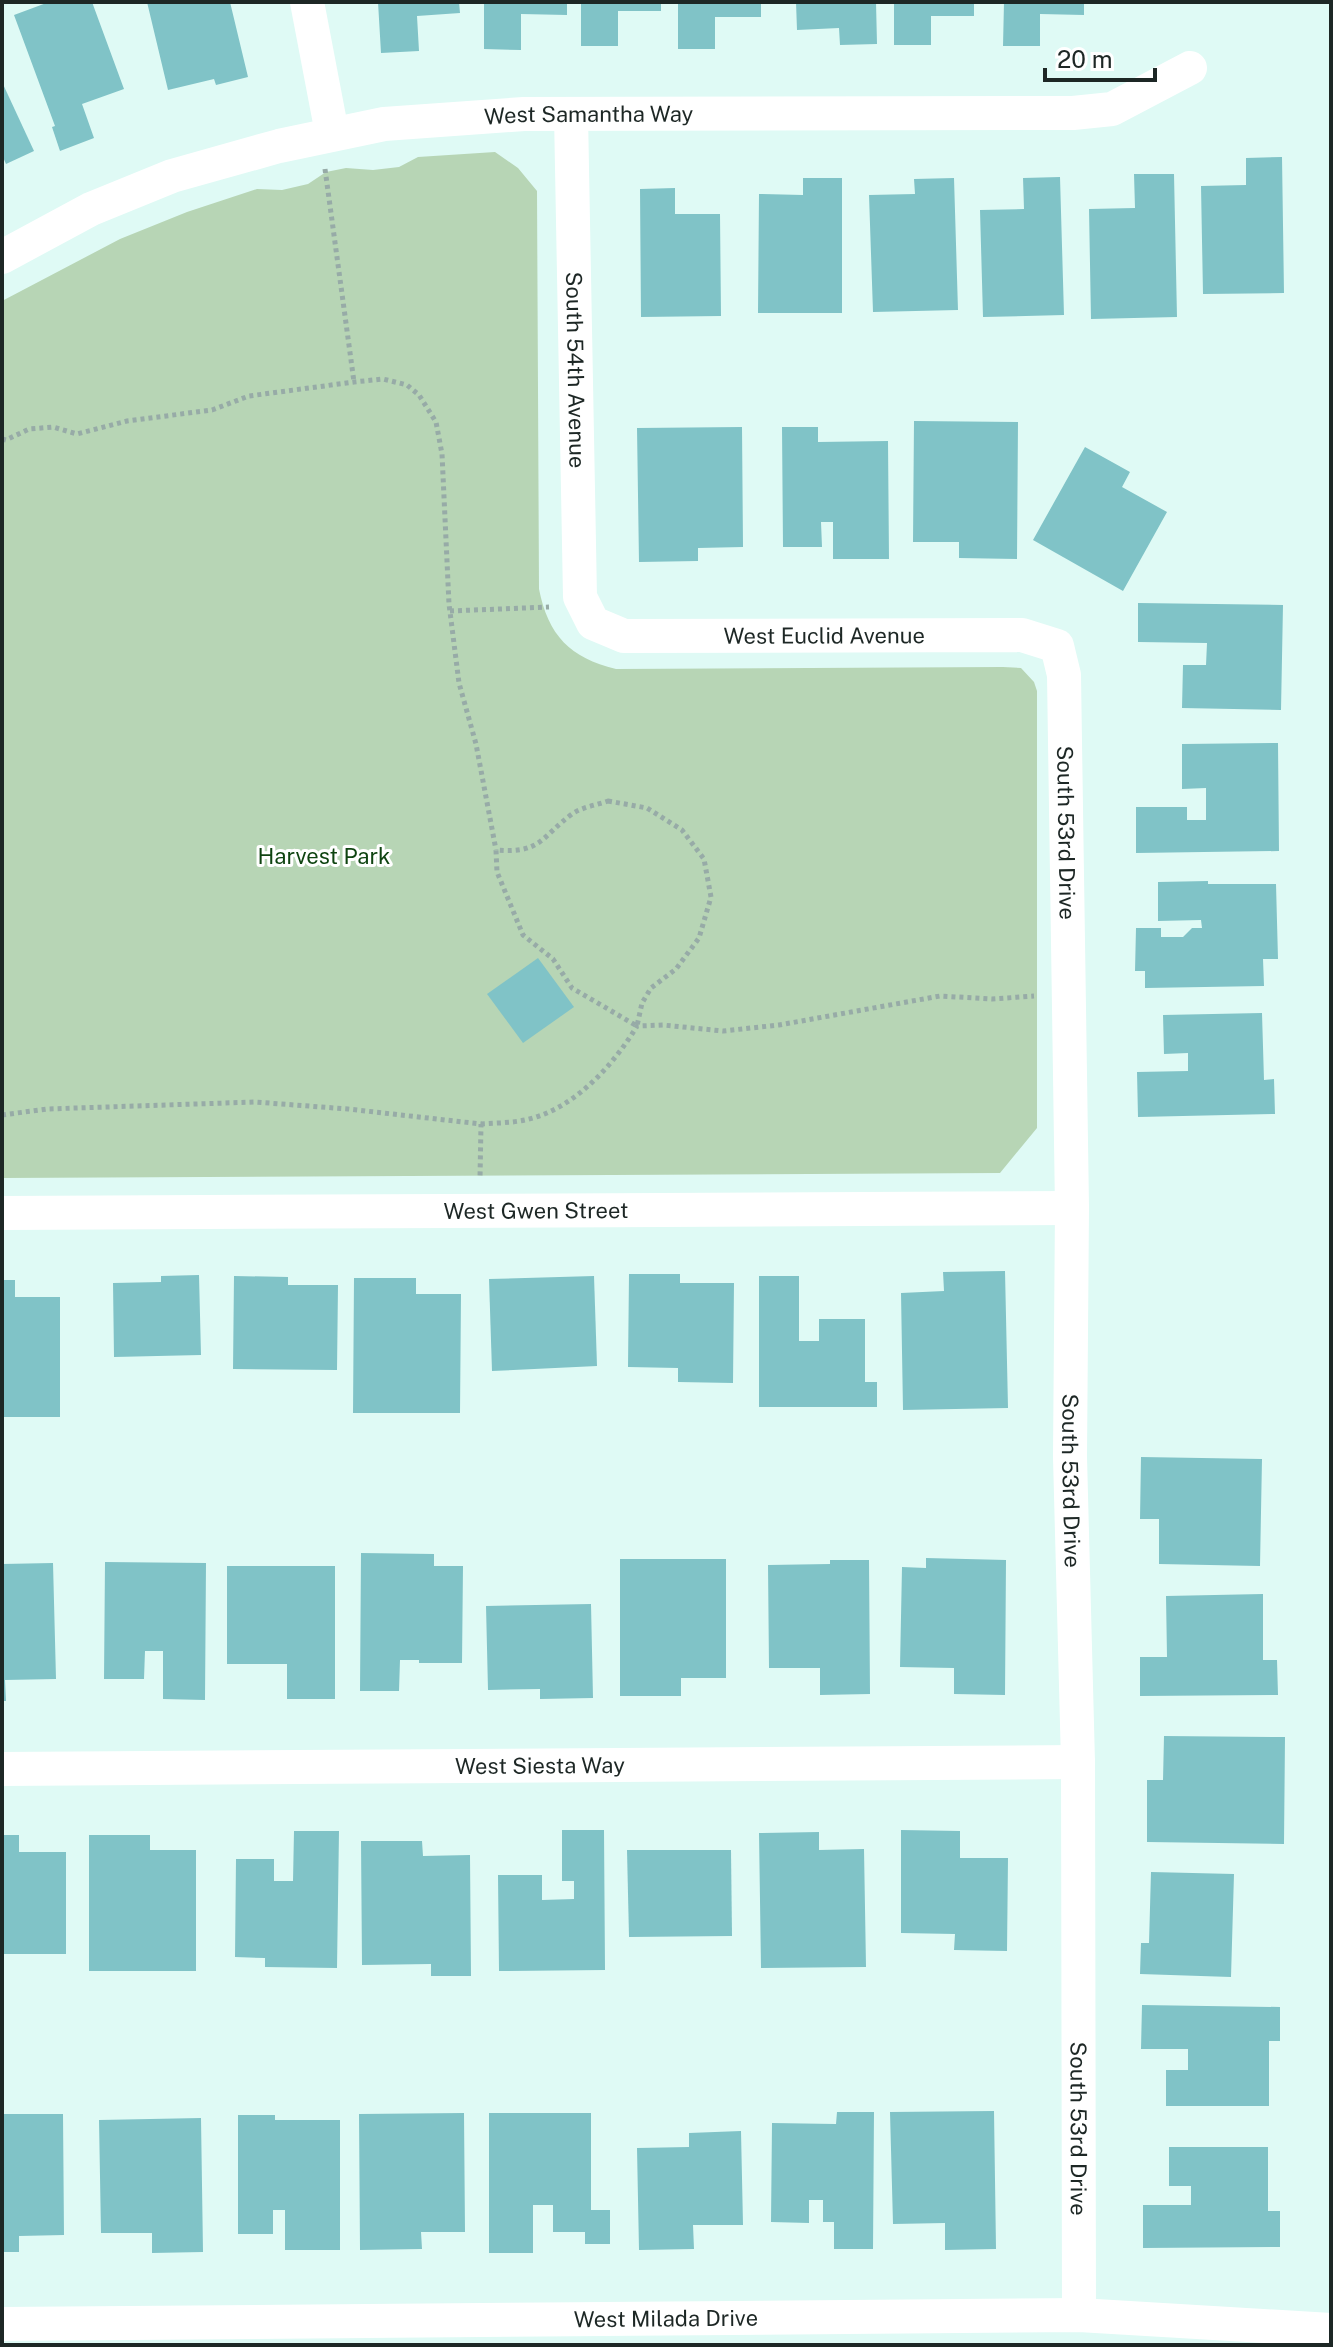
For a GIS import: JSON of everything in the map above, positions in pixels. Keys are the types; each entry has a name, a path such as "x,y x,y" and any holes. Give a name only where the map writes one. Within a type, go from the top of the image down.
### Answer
{"street":[{"path":"307,2 328,149"},
{"name":"West Samantha Way","path":"2,257 91,209 172,176 328,149 384,124 571,114 1073,113 1112,109 1190,68"},
{"name":"South 54th Avenue","path":"571,114 580,597 593,623"},
{"name":"West Euclid Avenue","path":"593,623 624,636 1022,635 1057,646"},
{"name":"South 53rd Drive","path":"1057,646 1064,675 1072,1208 1070,1457 1078,1762 1079,2315"},
{"name":"West Gwen Street","path":"2,1213 1072,1208"},
{"name":"West Siesta Way","path":"2,1769 1078,1762"},
{"name":"West Milada Drive","path":"2,2324 1079,2315 1292,2336 1331,2330"}],"path":[{"path":"328,149 354,382"},
{"path":"2,439 29,429 53,427 77,434 140,418 212,410 249,396 383,379 407,385 419,395 436,422 442,454 450,611 459,683 476,744 496,850 497,872 523,935 553,959 572,988 637,1026 663,1025 723,1031 779,1025 940,996 992,999 1042,996"},
{"path":"450,611 550,607"},
{"path":"2,1115 47,1109 255,1102 481,1124 526,1120 561,1106 596,1078 621,1052 637,1026 642,1003 651,988 676,969 699,938 711,897 704,859 682,830 647,808 608,801 574,812 548,837 520,852 496,850"},
{"path":"480,1179 481,1124"}],"green space":[{"name":"Harvest Park","path":"495,152 518,168 537,191 539,589 548,619 564,642 586,658 616,669 1003,667 1021,668 1034,682 1037,691 1037,1128 1000,1173 2,1178 2,301 120,239 257,189 282,190 308,184 326,172 346,168 373,170 399,167 418,157"}],"building":[{"path":"49,2 92,2 124,89 82,104 94,138 60,151 52,127 55,126 14,15"},
{"path":"147,2 230,2 248,77 216,85 214,79 168,90"},
{"path":"378,2 459,2 460,13 417,16 419,51 381,53"},
{"path":"484,2 567,2 567,15 521,14 521,50 484,49"},
{"path":"581,2 661,2 661,11 618,11 618,46 581,46"},
{"path":"678,2 761,2 761,17 715,17 715,49 678,49"},
{"path":"796,2 876,2 877,44 840,45 839,28 797,30"},
{"path":"894,2 974,2 974,16 931,16 931,45 894,45"},
{"path":"1004,2 1084,2 1084,15 1040,14 1040,46 1003,46"},
{"path":"2,82 34,151 6,164 2,155"},
{"path":"1282,157 1284,293 1203,294 1201,186 1246,185 1246,158"},
{"path":"1134,174 1174,174 1177,317 1091,319 1089,209 1135,208"},
{"path":"1060,177 1064,315 983,317 980,210 1024,209 1023,178"},
{"path":"803,178 842,178 842,313 758,313 759,194 803,195"},
{"path":"954,178 958,310 873,312 869,195 915,194 914,179"},
{"path":"675,188 675,214 720,214 721,316 641,317 640,189"},
{"path":"914,421 1018,422 1017,559 959,558 959,542 913,542"},
{"path":"742,427 743,547 698,548 698,561 639,562 637,428"},
{"path":"782,427 818,427 818,442 888,441 889,559 833,559 833,522 821,522 822,547 783,547"},
{"path":"1085,447 1130,472 1122,487 1167,512 1123,591 1033,540"},
{"path":"1138,603 1283,605 1281,710 1182,708 1183,665 1206,665 1207,643 1138,642"},
{"path":"1278,743 1279,851 1136,853 1136,807 1187,807 1187,820 1206,820 1206,788 1182,789 1182,744"},
{"path":"1208,881 1208,884 1276,884 1278,959 1263,959 1264,986 1145,988 1145,971 1135,971 1136,928 1161,928 1161,937 1183,937 1192,928 1202,928 1201,920 1158,921 1158,882"},
{"path":"538,958 574,1007 523,1043 487,994"},
{"path":"1262,1013 1264,1080 1274,1079 1275,1114 1138,1117 1137,1072 1188,1071 1188,1053 1164,1054 1163,1015"},
{"path":"1005,1271 1008,1408 903,1410 901,1293 944,1291 943,1272"},
{"path":"629,1274 680,1274 680,1283 734,1283 733,1383 678,1382 678,1368 628,1367"},
{"path":"199,1275 201,1355 114,1357 113,1283 161,1282 161,1276"},
{"path":"234,1276 288,1277 288,1285 338,1285 337,1370 233,1369"},
{"path":"594,1276 597,1366 492,1371 489,1279"},
{"path":"759,1276 799,1276 799,1341 819,1341 819,1319 865,1319 865,1382 877,1382 877,1407 759,1407"},
{"path":"354,1278 416,1278 416,1294 461,1294 460,1413 353,1413"},
{"path":"2,1280 15,1280 15,1297 60,1297 60,1417 2,1417"},
{"path":"1141,1457 1262,1459 1260,1566 1159,1564 1159,1519 1140,1519"},
{"path":"361,1553 434,1554 434,1566 463,1566 462,1663 400,1660 399,1691 360,1691"},
{"path":"926,1558 1006,1560 1005,1695 954,1694 954,1668 900,1667 902,1567 926,1568"},
{"path":"620,1559 726,1559 726,1678 681,1678 681,1696 620,1696"},
{"path":"830,1560 869,1560 870,1694 820,1695 820,1668 769,1668 768,1565 830,1564"},
{"path":"105,1562 206,1563 205,1700 163,1699 163,1651 145,1651 144,1679 104,1679"},
{"path":"53,1563 56,1679 5,1680 6,1701 2,1701 2,1564"},
{"path":"227,1566 335,1566 335,1699 287,1699 287,1664 227,1664"},
{"path":"1263,1594 1263,1660 1277,1660 1278,1695 1140,1696 1140,1657 1167,1657 1166,1596"},
{"path":"591,1604 593,1698 540,1699 540,1689 488,1690 486,1606"},
{"path":"1164,1736 1285,1737 1284,1844 1147,1842 1147,1780 1163,1780"},
{"path":"562,1830 604,1830 605,1970 499,1971 498,1875 542,1875 542,1900 574,1899 574,1881 562,1881"},
{"path":"901,1830 960,1831 960,1858 1008,1858 1007,1951 954,1950 955,1934 901,1933"},
{"path":"294,1831 339,1831 337,1968 265,1967 265,1958 235,1957 236,1859 274,1859 274,1881 293,1881"},
{"path":"819,1832 819,1850 864,1849 866,1967 761,1968 759,1833"},
{"path":"2,1835 19,1835 19,1852 66,1852 66,1954 2,1954"},
{"path":"89,1835 150,1835 150,1850 196,1850 196,1971 89,1971"},
{"path":"361,1841 422,1841 423,1856 470,1855 471,1976 431,1976 431,1964 362,1965"},
{"path":"627,1850 731,1850 732,1936 629,1937"},
{"path":"1151,1872 1234,1874 1231,1977 1140,1974 1141,1943 1149,1943"},
{"path":"1142,2005 1280,2007 1280,2041 1269,2041 1269,2106 1166,2106 1166,2070 1188,2070 1188,2049 1141,2049"},
{"path":"994,2111 996,2249 945,2250 945,2223 893,2224 890,2112"},
{"path":"837,2112 874,2112 873,2249 834,2249 834,2222 823,2222 823,2200 809,2200 809,2223 771,2222 772,2123 836,2124"},
{"path":"464,2113 465,2232 421,2232 422,2249 360,2250 359,2114"},
{"path":"489,2113 591,2113 591,2210 610,2210 610,2244 585,2244 585,2232 553,2232 553,2205 533,2205 533,2253 489,2253"},
{"path":"2,2114 63,2114 64,2235 19,2236 19,2252 2,2252"},
{"path":"238,2115 275,2115 275,2120 340,2120 340,2250 285,2250 285,2210 273,2210 273,2234 238,2234"},
{"path":"201,2118 203,2252 152,2253 152,2233 101,2233 99,2120"},
{"path":"741,2131 743,2225 693,2225 694,2249 639,2250 637,2148 689,2147 689,2133"},
{"path":"1169,2147 1268,2147 1268,2211 1280,2211 1280,2247 1143,2248 1143,2205 1191,2205 1191,2186 1169,2186"}]}
